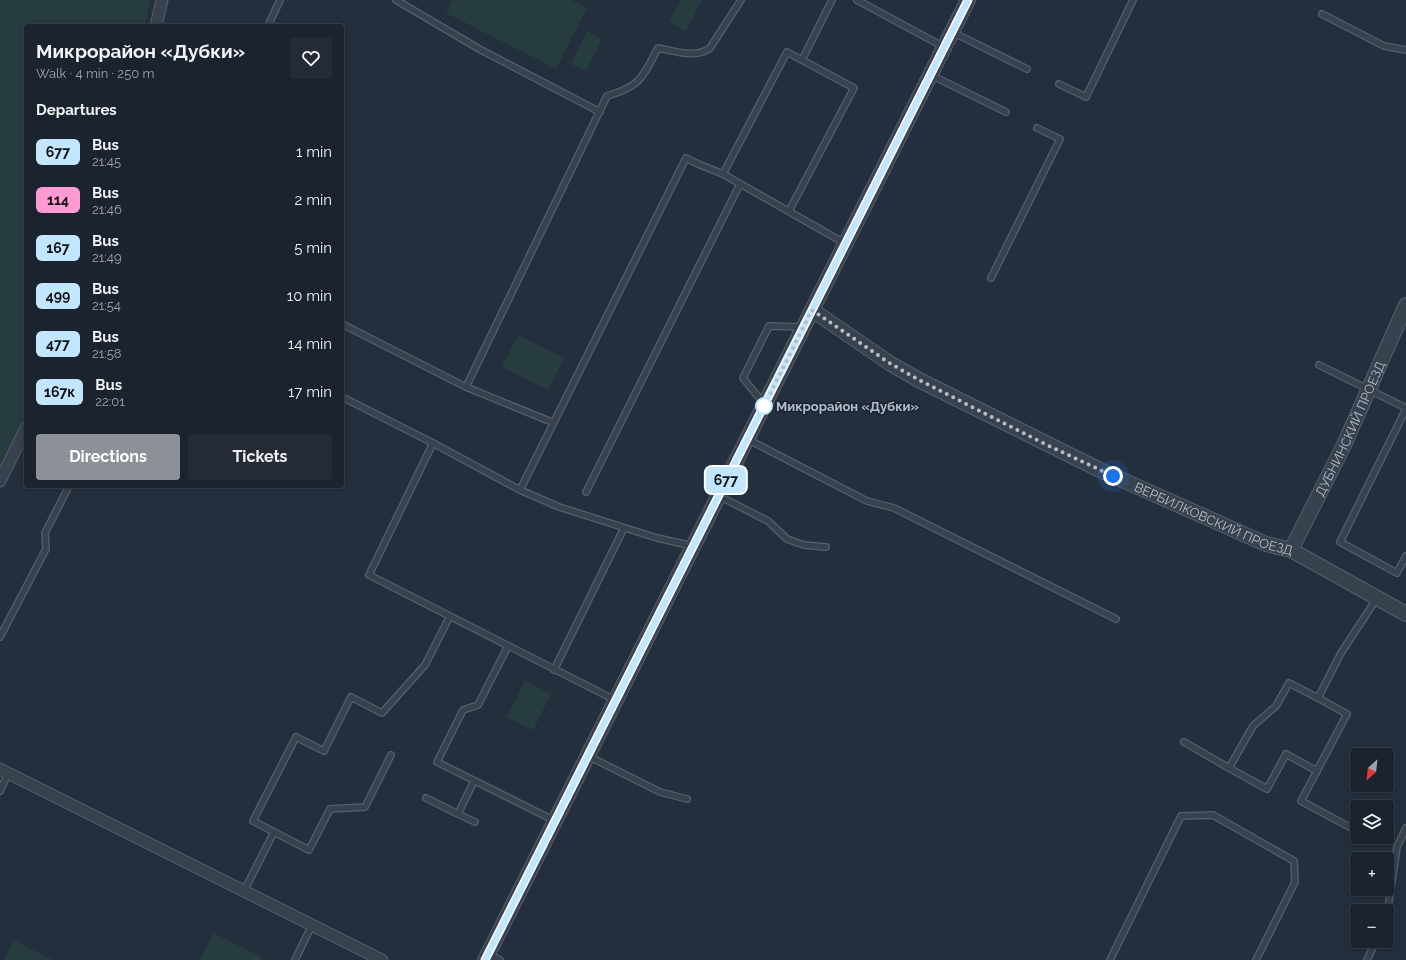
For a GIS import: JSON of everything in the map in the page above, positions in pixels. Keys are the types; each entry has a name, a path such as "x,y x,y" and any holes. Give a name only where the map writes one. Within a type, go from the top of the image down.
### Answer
{"street":[{"path":"156,24 162,0"},
{"path":"491,958 587,756 968,0"},
{"name":"ДУБНИНСКИЙ ПРОЕЗД","path":"1291,550 1344,445 1406,305"},
{"name":"ВЕРБИЛКОВСКИЙ ПРОЕЗД","path":"812,310 891,364 919,380 1100,470 1236,532 1266,544 1291,550 1406,614"},
{"path":"0,481 24,432"},
{"path":"4,772 312,925 366,956 382,960"}],"lane":[{"path":"269,24 280,0"},
{"path":"396,0 481,50 600,112"},
{"path":"466,387 607,96 623,92 633,86 643,76 658,48 686,54 705,51 710,48 741,0"},
{"path":"802,60 832,0"},
{"path":"857,0 944,48"},
{"path":"1059,84 1086,97 1133,0"},
{"path":"1322,14 1384,46 1406,50"},
{"path":"952,32 1027,69"},
{"path":"723,174 787,52 854,88 789,211"},
{"path":"930,75 1006,112"},
{"path":"991,278 1060,139 1037,128"},
{"path":"520,490 686,158 723,174 846,244"},
{"path":"586,492 740,184"},
{"path":"344,325 466,387 554,423"},
{"path":"764,405 743,378 768,326 804,327"},
{"path":"1319,365 1406,408 1340,542 1398,573 1406,556"},
{"path":"344,398 433,443 520,490 559,507 656,538 693,547"},
{"path":"747,439 867,502 894,508 1116,619"},
{"path":"433,443 368,576 616,700"},
{"path":"0,637 46,549 45,533 68,488"},
{"path":"718,496 768,521 787,539 804,546 826,547"},
{"path":"554,670 624,528"},
{"path":"1318,698 1341,653 1377,598"},
{"path":"391,755 365,807 330,809 309,850 253,821 296,737 324,751 351,697 382,713 425,665 450,616"},
{"path":"508,646 478,705 463,710 437,762 555,821"},
{"path":"1230,768 1253,726 1276,706 1289,683 1347,714 1301,801 1350,827"},
{"path":"1184,742 1267,789 1286,754 1317,772"},
{"path":"587,756 660,792 687,799"},
{"path":"0,791 4,772"},
{"path":"458,814 474,780"},
{"path":"426,798 474,822"},
{"path":"1110,960 1181,816 1213,814 1294,861 1295,882 1256,960"},
{"path":"1389,904 1397,847 1406,828"},
{"path":"244,891 274,832"},
{"path":"295,960 312,925"},
{"path":"1367,960 1373,948"}],"green space":[{"path":"0,0 150,0 145,24 24,24 24,425 0,474"},
{"path":"453,0 571,0 587,8 556,69 446,13"},
{"path":"681,0 702,0 686,31 669,22"},
{"path":"587,31 602,39 586,71 571,64"},
{"path":"518,335 564,358 548,390 502,367"},
{"path":"525,681 551,694 533,730 507,717"},
{"path":"213,933 262,957 261,960 200,960"},
{"path":"14,940 53,960 4,960"}],"bus line":[{"name":"677","path":"485,960 968,0"}],"place":[{"name":"Микрорайон «Дубки»","path":"764,406"}],"route":[{"path":"764,406 812,310 865,347 919,380 1045,444 1113,476"}]}
